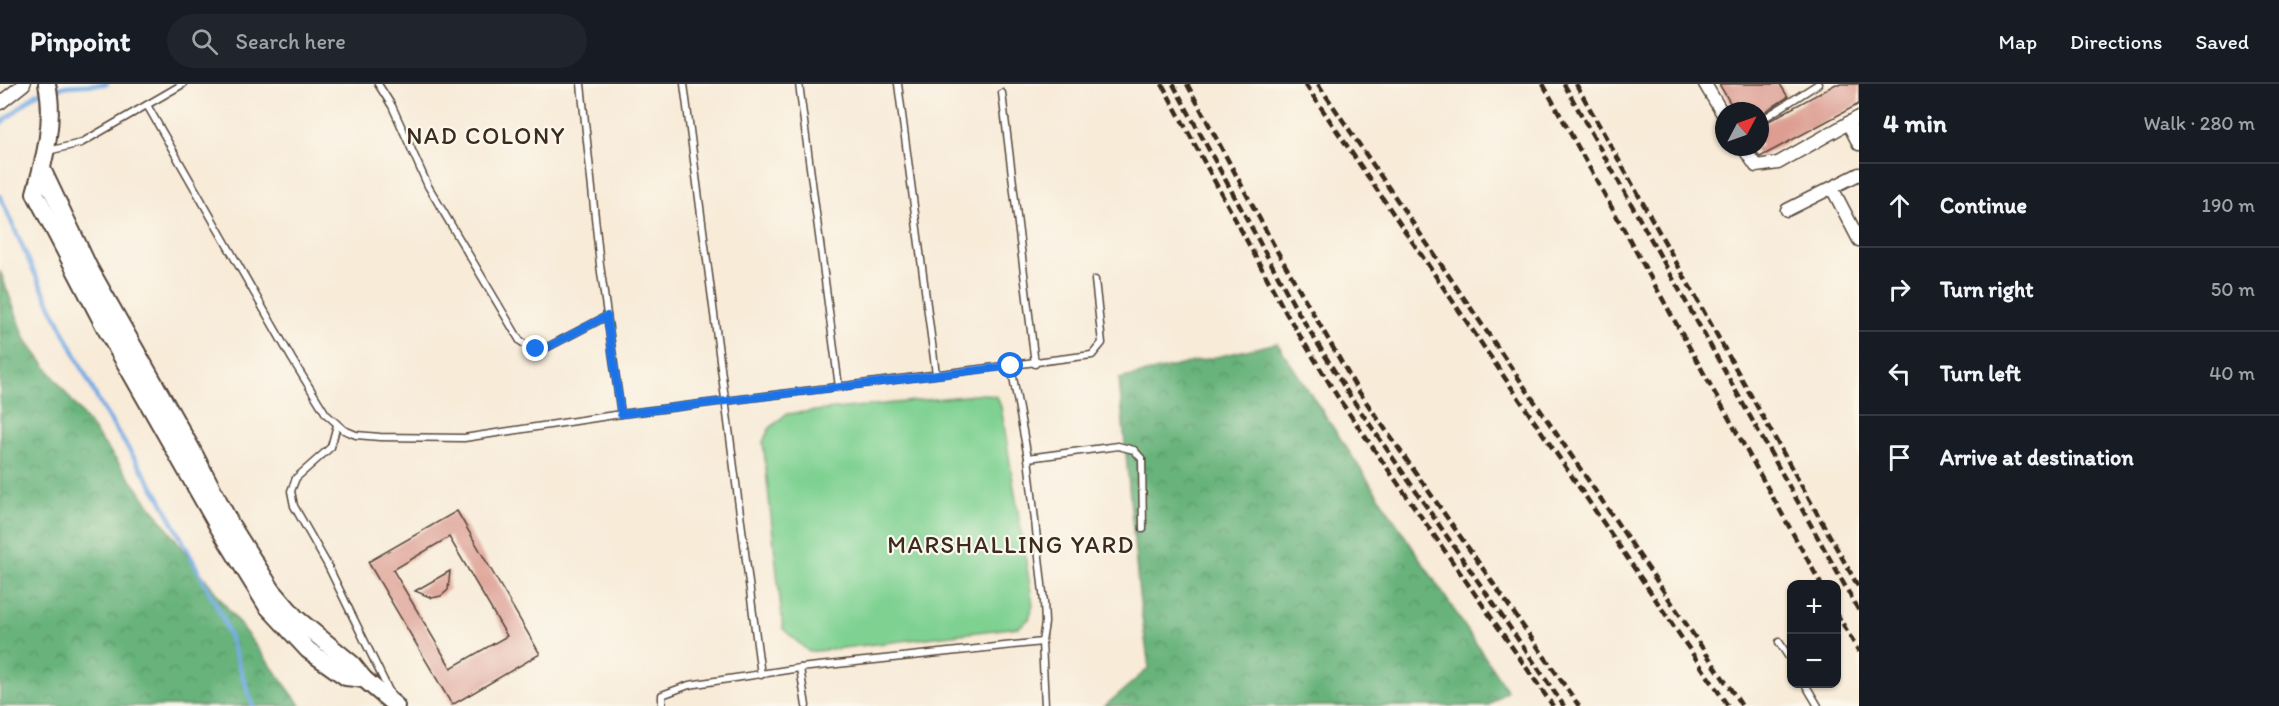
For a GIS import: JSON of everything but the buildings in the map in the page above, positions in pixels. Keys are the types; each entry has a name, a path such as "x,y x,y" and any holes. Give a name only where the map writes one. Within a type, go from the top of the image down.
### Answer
{"street":[{"path":"0,103 24,84"},
{"path":"1705,84 1716,102"},
{"path":"48,92 46,152 35,193 69,262 177,456 255,588 273,613 308,650 346,677 364,679 397,706"},
{"path":"1749,156 1756,166 1765,167 1778,163 1853,120 1859,144"},
{"path":"1787,210 1859,174"},
{"path":"1832,188 1859,240"}],"lane":[{"path":"46,152 81,143 183,84"},
{"path":"378,84 392,106 428,186 520,340 529,347 544,349 607,316"},
{"path":"581,84 607,316 621,414"},
{"path":"684,84 761,675"},
{"path":"799,84 839,387"},
{"path":"898,84 936,374"},
{"path":"1769,115 1818,84"},
{"path":"1002,93 1035,364"},
{"path":"147,105 292,359 326,414 337,425 356,435 464,438 621,414 1078,358 1097,351 1102,343 1095,280"},
{"path":"1011,366 1028,458 1044,602 1045,623 1042,642 1045,706"},
{"path":"337,425 331,447 296,478 291,491 294,506 327,564 397,706"},
{"path":"1028,458 1118,446 1134,450 1142,459 1143,529"},
{"path":"662,706 662,694 689,685 800,668 1042,642"},
{"path":"1779,642 1787,655"},
{"path":"800,668 806,706"},
{"path":"1807,688 1818,706"}],"green space":[{"path":"0,271 26,340 301,706 0,706"},
{"path":"1277,343 1507,690 1488,706 1105,706 1149,668 1139,595 1119,379"},
{"path":"984,394 997,397 1001,407 1033,605 1029,619 1019,627 809,652 783,629 763,442 769,429 786,414"}],"waterway":[{"path":"0,124 36,94 67,86 107,84"},
{"path":"0,196 33,270 101,406 160,498 223,618 253,706"}],"railway":[{"path":"1162,84 1286,313 1339,399 1553,706"},
{"path":"1173,84 1295,307 1348,393 1564,706"},
{"path":"1187,84 1277,251 1357,389 1579,706"},
{"path":"1305,84 1728,706"},
{"path":"1318,84 1742,706"},
{"path":"1543,84 1819,580"},
{"path":"1564,84 1859,611"},
{"path":"1576,84 1859,588"},
{"path":"1841,621 1859,652"}],"district":[{"name":"NAD COLONY","path":"486,135"},
{"name":"MARSHALLING YARD","path":"1011,544"}],"route":[{"path":"536,349 544,349 607,316 621,414 1011,366"}]}
